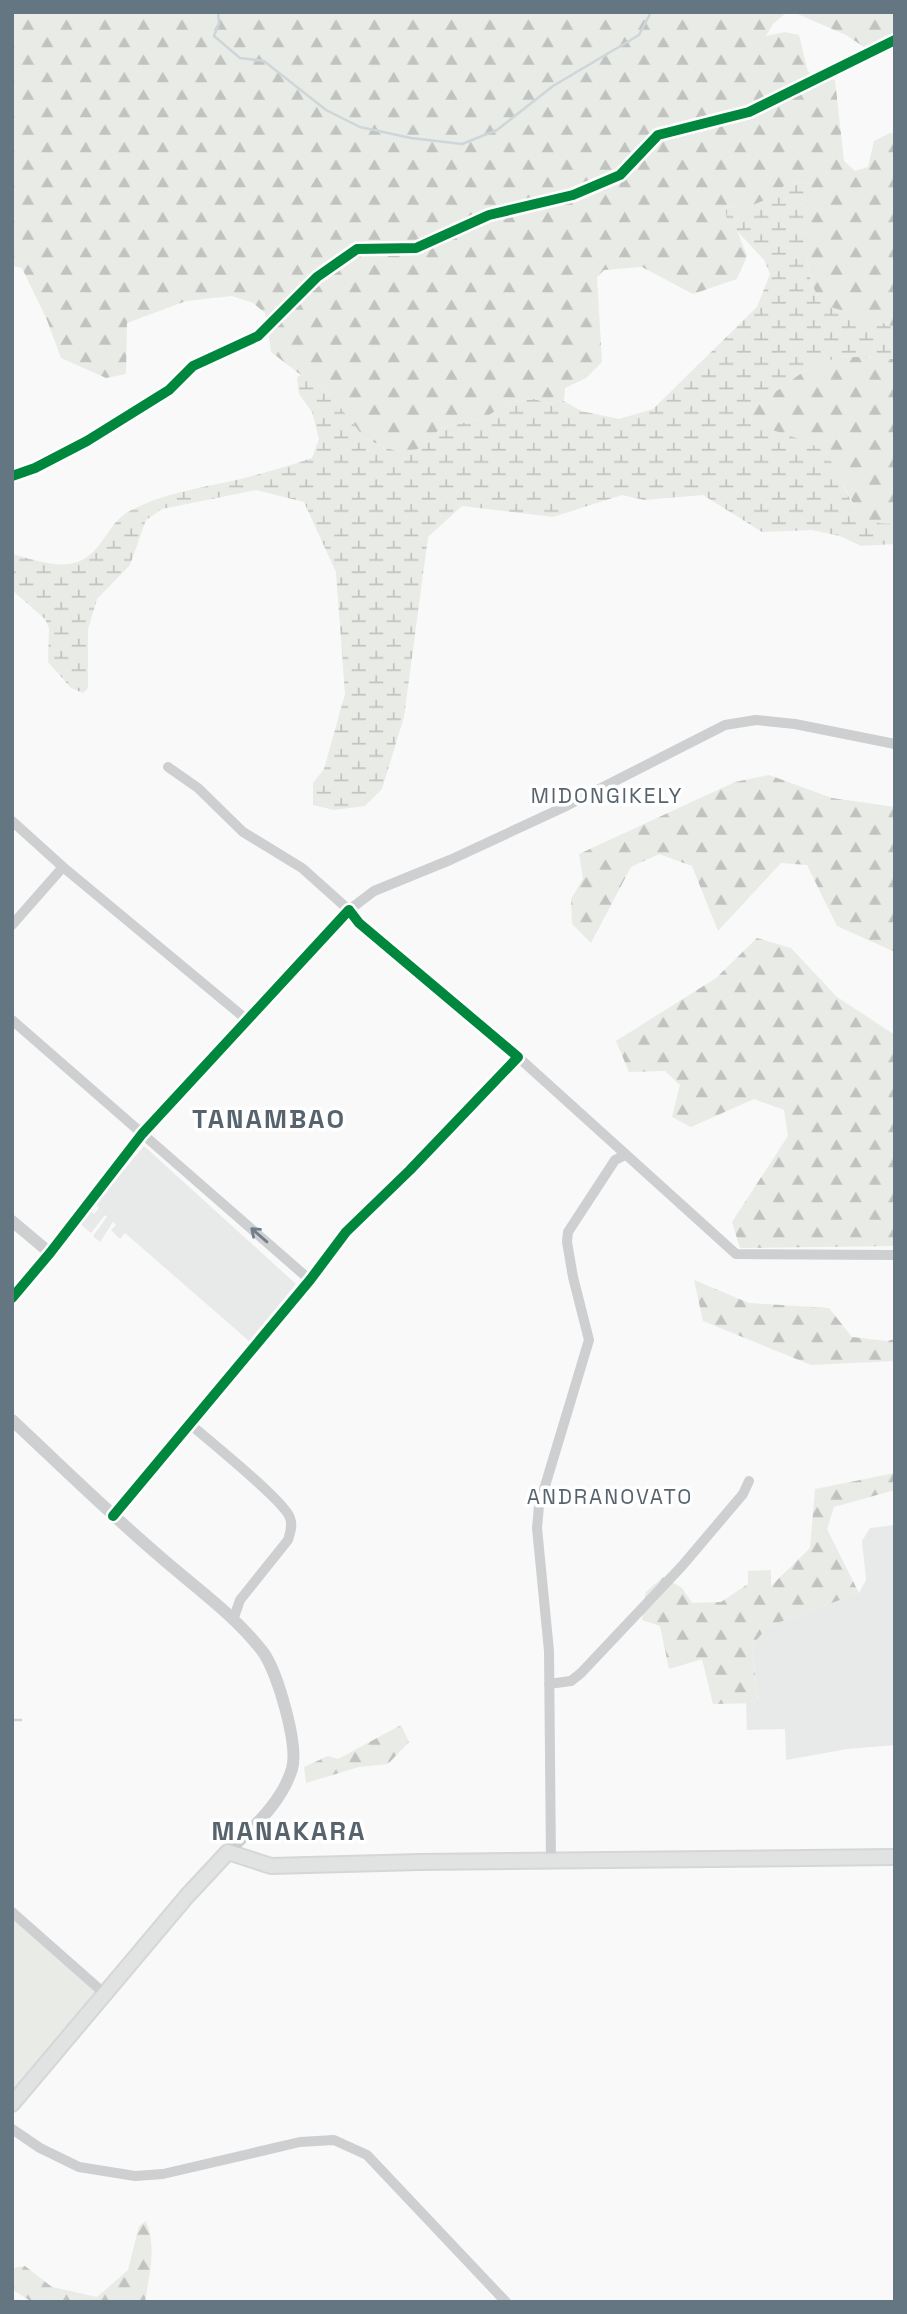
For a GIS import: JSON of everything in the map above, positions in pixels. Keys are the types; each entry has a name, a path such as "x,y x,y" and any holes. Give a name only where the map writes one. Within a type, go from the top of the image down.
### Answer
{"main road":[{"path":"12,2104 187,1896 228,1852 271,1866 895,1857"}],"street":[{"path":"12,476 36,468 88,441 169,390 193,366 258,336 317,277 357,248 416,248 489,215 573,195 620,175 658,135 750,112 895,40"},
{"path":"12,1298 142,1134 349,910 374,891 450,860 562,808 725,725 756,720 795,724 895,744"},
{"path":"168,767 198,788 243,832 302,868 349,910 359,923 518,1057 736,1254 895,1255"},
{"path":"12,821 63,867 246,1019"},
{"path":"12,925 63,867"},
{"path":"12,1020 310,1280"},
{"path":"113,1516 310,1280 346,1231 410,1170 518,1057"},
{"path":"551,1862 549,1651 537,1528 539,1506 589,1340 573,1277 568,1232 615,1160 625,1155"},
{"path":"12,1220 50,1253"},
{"path":"12,1420 113,1516 233,1620 264,1653 278,1687 292,1734 293,1766 271,1808 228,1852"},
{"path":"190,1424 257,1482 290,1516 288,1540 240,1600 233,1620"},
{"path":"549,1684 571,1681 590,1665 682,1566 743,1494 750,1481"},
{"path":"12,1912 105,1994"},
{"path":"12,2129 40,2148 79,2167 135,2176 163,2174 300,2142 334,2140 367,2155 506,2302"}],"shaded area":[{"path":"144,1146 296,1284 249,1341 125,1233 120,1239 111,1230 116,1225 113,1222 100,1242 93,1236 107,1217 105,1215 91,1233 78,1222 89,1209 94,1214 99,1208 95,1204"},
{"path":"895,1525 895,1745 847,1749 786,1760 785,1729 747,1730 746,1703 758,1702 752,1645 769,1626 859,1593 866,1580 862,1541 870,1528"}],"green space":[{"path":"12,12 787,12 773,24 766,36 785,32 799,35 808,72 835,80 844,161 855,171 868,167 874,141 890,133 895,134 895,327 821,305 811,282 802,230 810,184 789,181 775,196 744,209 726,205 727,220 736,228 747,256 737,279 693,294 642,267 604,270 597,277 602,362 586,378 565,388 564,401 550,404 534,399 507,403 485,418 441,428 418,450 398,452 365,439 326,389 301,375 271,352 265,313 253,303 232,296 186,301 127,323 126,374 106,378 61,358 47,320 22,268 12,266"},
{"path":"793,12 895,12 895,38 864,47 846,35"},
{"path":"788,181 811,184 802,230 811,282 821,304 895,327 895,359 840,356 804,371 753,408 751,423 821,450 838,473 857,510 878,523 895,523 895,544 861,546 840,536 812,530 762,532 703,495 644,500 622,495 553,517 462,506 428,537 404,717 382,789 365,806 334,810 313,805 313,783 324,769 345,694 336,572 304,502 256,490 162,509 146,520 130,565 97,599 88,629 88,688 83,693 71,688 48,662 49,628 45,619 12,590 12,554 55,564 80,561 94,551 121,517 143,505 312,458 319,439 312,412 299,394 297,377 301,375 326,389 365,439 398,452 418,449 441,428 485,418 507,403 534,399 550,404 564,401 581,411 619,419 653,409 757,307 770,274 764,260 727,220 725,205 744,209 775,196"},
{"path":"840,356 895,359 895,523 871,523 857,511 833,465 751,423 753,408 804,371"},
{"path":"769,775 832,798 895,807 895,952 837,926 807,865 781,863 718,931 692,866 659,854 631,867 591,943 572,924 571,899 583,879 579,854 735,782"},
{"path":"757,938 791,948 837,997 895,1035 895,1246 740,1248 732,1222 788,1136 784,1110 754,1099 691,1127 672,1117 680,1085 665,1071 629,1072 616,1041 716,978"},
{"path":"694,1280 749,1303 829,1308 852,1337 887,1341 895,1339 895,1361 811,1365 703,1321"},
{"path":"895,1473 895,1490 834,1507 827,1529 859,1593 769,1626 752,1645 758,1703 713,1704 702,1659 669,1669 660,1626 642,1620 646,1592 663,1577 682,1588 692,1603 721,1602 748,1584 748,1571 771,1570 771,1586 810,1548 815,1489"},
{"path":"401,1725 409,1742 388,1764 359,1767 306,1783 304,1767 328,1756 338,1759"},
{"path":"12,1915 95,1991 12,2093"},
{"path":"146,2221 152,2251 145,2302 32,2302 13,2290 13,2268 25,2266 52,2287 97,2297 128,2270 139,2226"}],"waterway":[{"path":"218,12 219,23 214,36 240,58 264,61 326,110 360,127 411,138 462,144 497,130 553,86 639,35 651,12"},
{"path":"12,1720 21,1720"}],"cycle path":[{"path":"12,476 35,468 87,441 169,390 193,366 258,336 317,277 357,249 416,248 489,215 573,195 620,175 658,135 749,112 895,40"},
{"path":"12,1298 142,1134 349,910 359,923 518,1057 410,1170 346,1232 310,1280 113,1516"}],"district":[{"name":"MIDONGIKELY","path":"607,796"},
{"name":"TANAMBAO","path":"269,1119"},
{"name":"ANDRANOVATO","path":"610,1497"},
{"name":"MANAKARA","path":"289,1831"}]}
